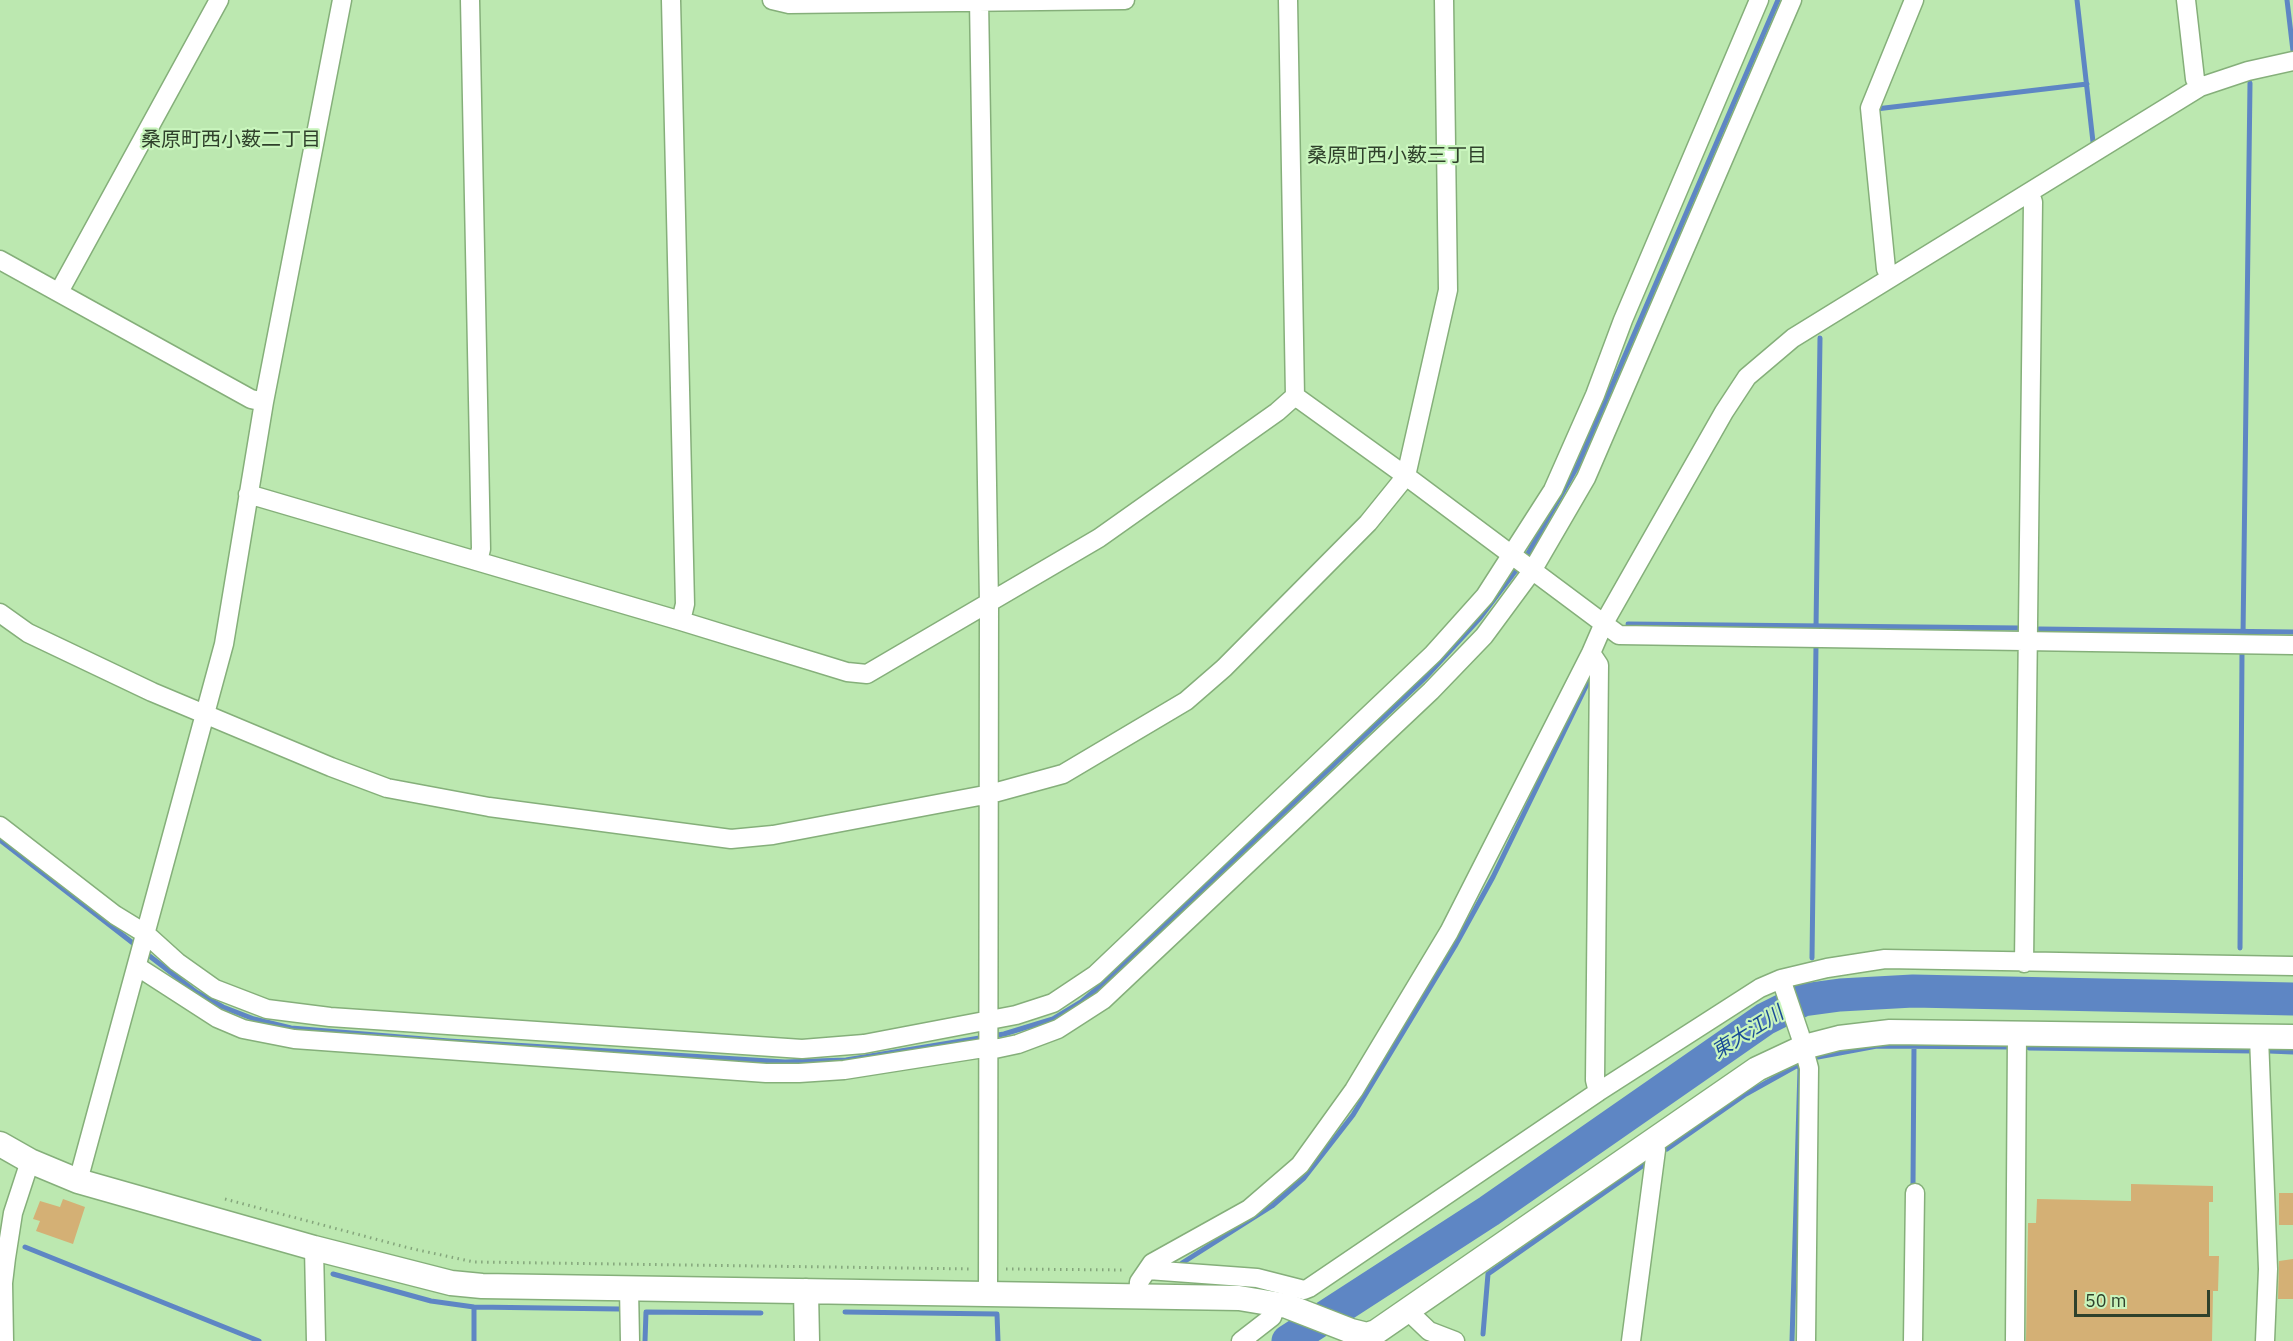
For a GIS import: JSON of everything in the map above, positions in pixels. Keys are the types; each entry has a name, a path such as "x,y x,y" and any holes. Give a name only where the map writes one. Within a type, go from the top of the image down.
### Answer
{"street":[{"path":"59,292 219,0"},
{"path":"78,1181 139,964 224,644 264,402 342,0"},
{"path":"470,0 481,537 478,561"},
{"path":"671,0 685,604 681,621"},
{"path":"772,0 789,4 1125,0"},
{"path":"248,494 847,672 867,674 1099,538 1277,412 1295,396 1288,0"},
{"path":"0,613 28,633 152,692 387,788 489,807 731,839 773,835 990,794 1063,774 1186,701 1224,668 1368,523 1406,476 1448,290 1444,0"},
{"path":"0,826 215,989 267,1009 330,1017 802,1049 990,1037 1018,1044 1058,1029 1103,1000 1431,691 1484,636 1522,563 1591,405 1623,320 1759,0"},
{"path":"139,964 217,1018 243,1029 294,1039 755,1072 799,1073 844,1070 990,1037 1016,1015 1053,1003 1095,975 1433,654 1485,596 1522,563 1586,478 1792,0"},
{"path":"1892,277 1886,268 1870,108 1914,0"},
{"path":"2186,0 2195,79 2200,87"},
{"path":"980,1 990,603 988,1294"},
{"path":"1138,1296 1139,1282 1152,1263 1249,1209 1300,1165 1354,1090 1449,932 1591,653 1604,623 1724,412 1748,377 1793,338 2200,87 2248,71 2293,61"},
{"path":"2024,963 2033,202 2030,193"},
{"path":"0,260 251,399 264,402"},
{"path":"1295,396 1619,635 2293,645"},
{"path":"1591,653 1599,665 1595,1069 1598,1092"},
{"path":"1148,1270 1257,1278 1304,1290 1309,1288 1598,1092 1760,988 1827,968 1885,959 2293,966"},
{"path":"1782,983 1809,1068 1806,1341"},
{"path":"0,1144 30,1161 78,1181 315,1248 451,1283 482,1286 1239,1298 1282,1305 1365,1338 1757,1069 1802,1041 1890,1032 2293,1037"},
{"path":"2014,1341 2017,1034"},
{"path":"2259,1037 2268,1269 2265,1341"},
{"path":"1631,1341 1656,1150 1652,1141"},
{"path":"4,1341 3,1283 6,1258 13,1214 30,1161"},
{"path":"1913,1341 1916,1193"},
{"path":"315,1248 315,1341"},
{"path":"629,1288 630,1341"},
{"path":"806,1291 807,1341"},
{"path":"1241,1341 1272,1317 1282,1305"},
{"path":"1407,1310 1429,1331 1455,1341"}],"path":[{"path":"218,1197 409,1248 474,1262 1148,1270"}],"building":[{"path":"2131,1184 2213,1186 2213,1202 2209,1202 2209,1256 2219,1256 2218,1291 2213,1291 2212,1341 2026,1341 2028,1223 2036,1223 2037,1199 2131,1201"},
{"path":"2279,1193 2293,1193 2293,1225 2279,1225"},
{"path":"63,1199 85,1207 73,1244 36,1231 40,1221 33,1219 40,1201 60,1207"},
{"path":"2293,1259 2293,1299 2278,1299 2279,1261"}],"waterway":[{"path":"0,840 196,992 223,1007 254,1019 291,1028 449,1041 785,1062 846,1060 1004,1034 1053,1019 1081,1002 1105,982 1425,678 1480,618 1526,557 1577,467 1778,0"},
{"path":"2077,0 2093,142"},
{"path":"2287,0 2293,51"},
{"path":"2243,636 2250,83"},
{"path":"1876,109 2087,84"},
{"path":"1816,628 1820,338"},
{"path":"1628,624 2019,628"},
{"path":"2039,629 2293,632"},
{"path":"1812,958 1816,645"},
{"path":"2240,948 2242,652"},
{"path":"1182,1263 1272,1206 1304,1178 1353,1115 1455,946 1493,877 1593,672"},
{"name":"東大江川","path":"1288,1341 1489,1211 1765,1019 1803,1000 1840,995 1913,991 2293,999"},
{"path":"1818,1057 1877,1046 2008,1047"},
{"path":"1913,1185 1914,1046"},
{"path":"2029,1048 2253,1051"},
{"path":"2269,1051 2293,1052"},
{"path":"1667,1149 1746,1094 1798,1065 1800,1069 1792,1341"},
{"path":"1483,1334 1488,1274 1648,1162"},
{"path":"25,1247 259,1341"},
{"path":"333,1274 431,1301 474,1307 619,1309"},
{"path":"474,1307 474,1341"},
{"path":"645,1341 646,1312 761,1313"},
{"path":"845,1312 997,1314 998,1341"}],"district":[{"name":"桑原町西小薮二丁目","path":"231,140"},
{"name":"桑原町西小薮三丁目","path":"1397,156"}]}
